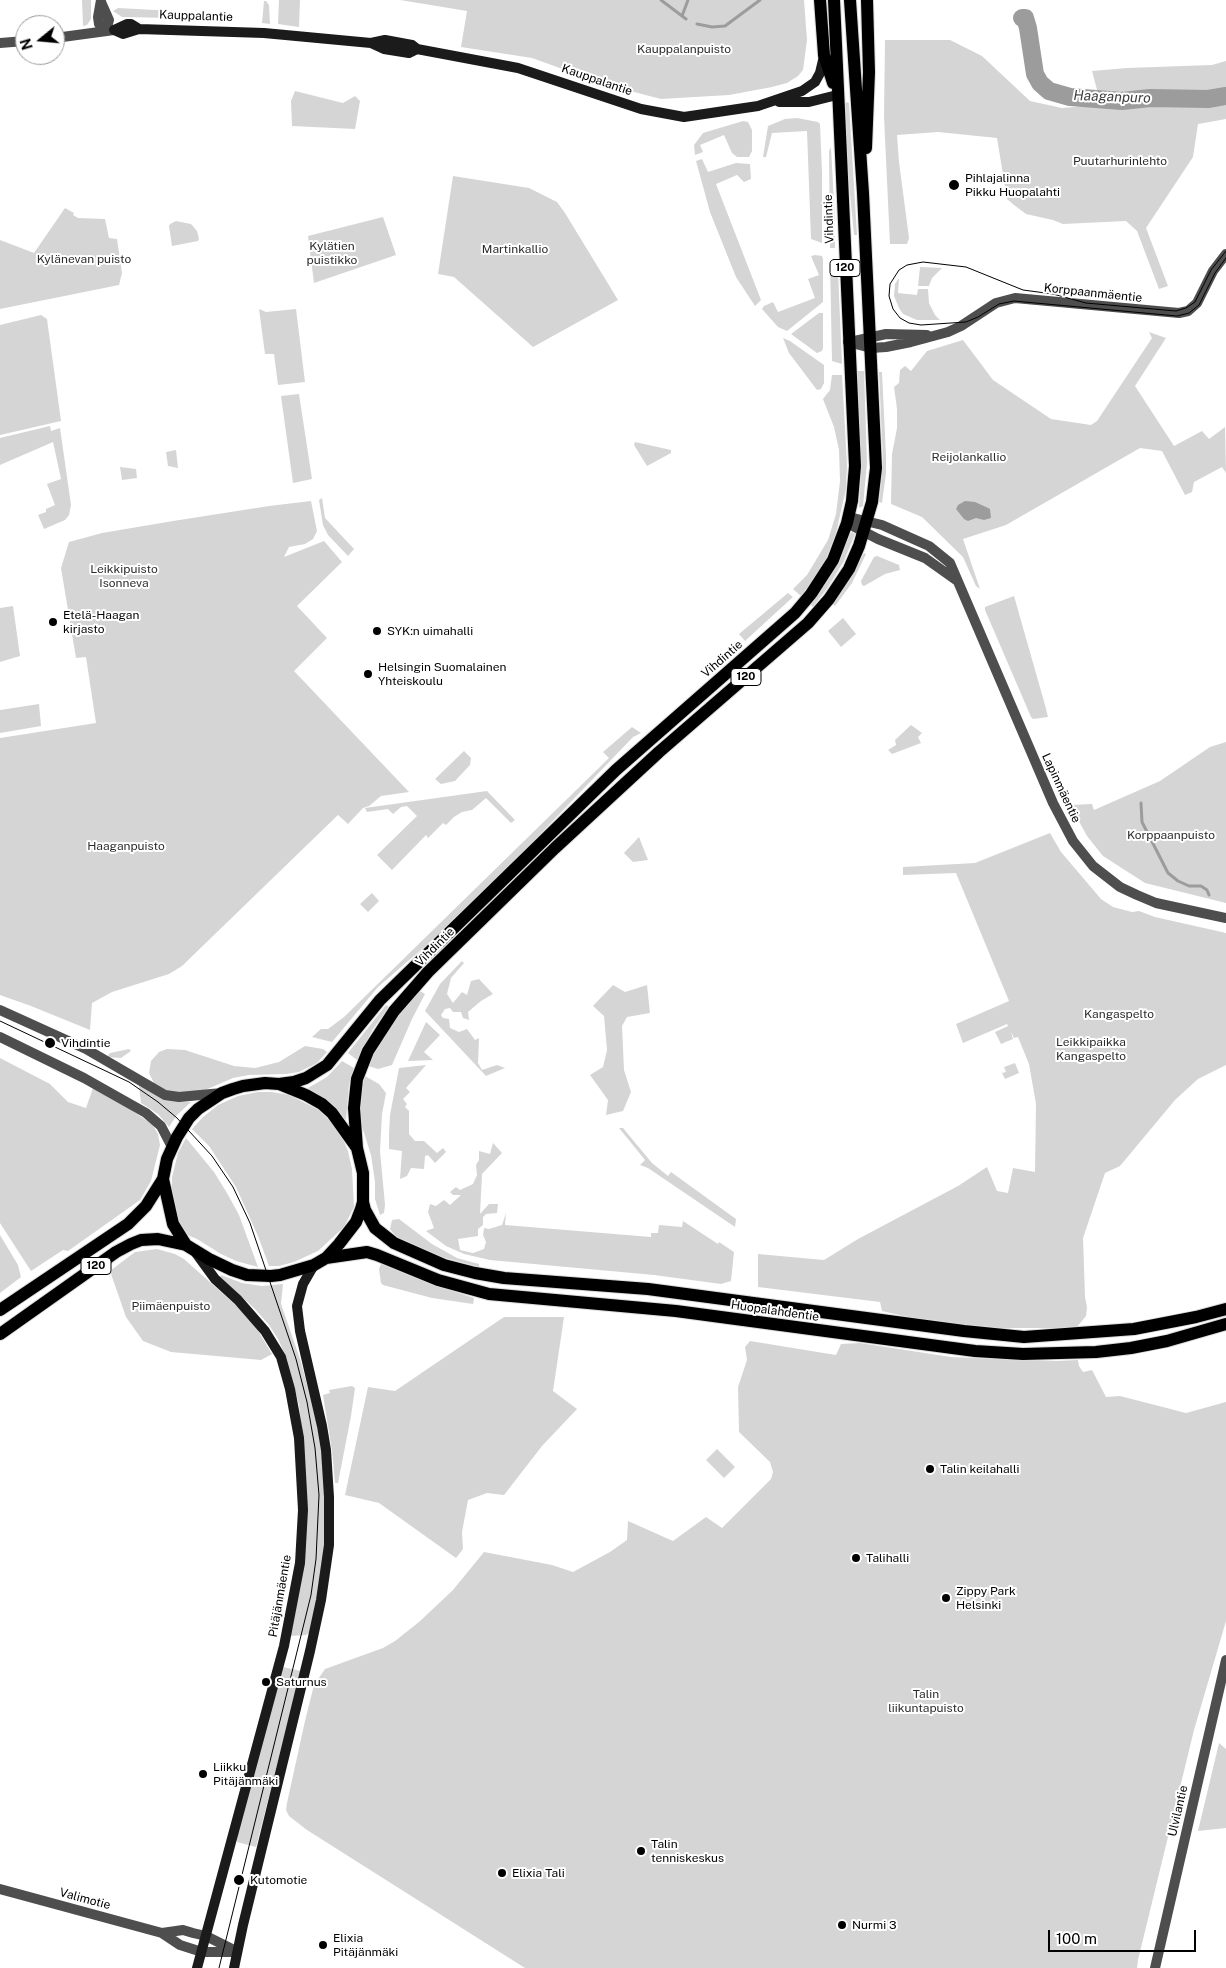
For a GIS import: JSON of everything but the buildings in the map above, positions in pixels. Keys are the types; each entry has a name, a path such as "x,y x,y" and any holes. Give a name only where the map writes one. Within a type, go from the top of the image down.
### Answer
{"main road":[{"name":"Vihdintie","path":"820,0 824,55 837,95"},
{"name":"Vihdintie","path":"279,1084 306,1078 327,1065 380,1000 616,770 795,613 811,594 833,560 848,520 852,501 855,466 834,0"},
{"name":"Vihdintie","path":"357,1148 354,1108 357,1079 368,1051 394,1011 428,972 556,848 659,752 808,623 829,599 849,570 866,526 876,468 863,193 850,0"},
{"name":"Vihdintie","path":"863,193 869,72 867,0"},
{"name":"Kauppalantie","path":"110,31 123,24 130,24 139,29 264,33 371,43 384,48 410,52 417,49 518,68 655,113 684,117 771,103 809,102 845,93 869,72"},
{"name":"Kauppalantie","path":"771,103 802,91 815,82 820,73 824,55"},
{"path":"254,1084 279,1084 322,1104 340,1122 357,1148 363,1173 363,1202 356,1222 326,1258 314,1265 280,1275 247,1275 220,1265 190,1248 173,1224 163,1178 172,1147 190,1118 198,1109 222,1093 254,1084"},
{"name":"120","path":"0,1310 128,1224 146,1206 163,1178"},
{"name":"Huopalahdentie","path":"363,1202 365,1210 375,1228 394,1243 444,1265 504,1278 648,1289 955,1330 1024,1337 1134,1329 1196,1318 1226,1309"},
{"name":"120","path":"0,1334 116,1252 132,1244 141,1240 158,1239 190,1248"},
{"name":"Pitäjänmäentie","path":"190,1248 215,1279 243,1305 265,1331 281,1357 294,1407 299,1438 303,1492 300,1563 292,1609 198,1968"},
{"name":"Huopalahdentie","path":"326,1258 367,1252 438,1280 489,1294 658,1309 975,1351 1023,1354 1131,1348 1167,1341 1226,1324"},
{"path":"234,1968 310,1651 321,1600 329,1545 330,1512 326,1450 300,1331 297,1306 303,1284 314,1265"}],"street":[{"path":"101,1 109,20 110,31"},
{"name":"Kauppalantie","path":"65,37 110,31"},
{"path":"0,43 15,42"},
{"name":"Korppaanmäentie","path":"848,342 871,342 886,334 935,335 961,326 996,303 1015,298 1179,313 1188,310 1197,303 1213,271 1226,254"},
{"name":"Lapinmäentie","path":"848,520 929,546 950,563 1049,796 1063,824 1084,855 1107,878 1138,895 1156,902 1226,918"},
{"name":"Lapinmäentie","path":"866,526 925,558 958,582"},
{"path":"0,1010 86,1049 165,1095 179,1097 222,1093"},
{"path":"0,1037 84,1078 146,1113 161,1126 172,1147"},
{"name":"Ulvilantie","path":"1155,1968 1226,1660"},
{"name":"Valimotie","path":"0,1889 162,1933 180,1945 202,1952 237,1952"},
{"name":"Valimotie","path":"162,1933 183,1930 206,1936 237,1952"}],"green space":[{"path":"82,0 91,0 91,19 87,25 83,26"},
{"path":"279,0 300,0 299,27 278,24"},
{"name":"Kauppalanpuisto","path":"400,0 804,0 807,40 803,70 798,76 787,83 772,87 729,95 661,99 607,85 532,58 461,47 467,11"},
{"path":"264,1 269,5 270,24 262,23"},
{"path":"118,8 174,11 173,18 122,17 113,11"},
{"name":"Puutarhurinlehto","path":"885,40 950,40 982,56 1030,101 1062,108 1101,105 1092,71 1212,65 1226,61 1226,119 1198,124 1193,157 1146,228 1168,286 1159,289 1137,231 1126,221 1063,224 1026,214 1007,199 997,138 938,132 897,135 909,238 907,244 890,244 884,117"},
{"path":"295,91 343,103 355,96 360,101 355,129 292,126 291,101"},
{"path":"849,103 857,235 854,235 848,174 845,104"},
{"path":"797,118 820,124 822,243 811,239 807,131 772,133 766,157 763,157 768,126 785,119"},
{"path":"743,121 748,122 752,130 752,151 749,157 737,157 732,153 724,135 700,145 703,152 695,155 694,145 703,133"},
{"path":"831,147 835,248 830,248 829,151"},
{"path":"702,159 708,172 736,163 750,164 751,179 744,182 737,175 716,184 761,300 755,306 736,277 710,212 696,161"},
{"name":"Martinkallio","path":"453,176 529,188 557,202 618,300 533,347 454,277 438,274"},
{"name":"Kylänevan puisto","path":"65,208 74,213 73,215 78,218 105,219 109,238 117,239 122,273 119,285 0,309 0,240 34,253"},
{"name":"Kylätien puistikko","path":"383,217 396,255 314,283 308,236"},
{"path":"176,221 191,224 197,231 198,241 172,246 169,226"},
{"path":"811,256 822,256 823,259 823,302 787,331 778,327 762,309 773,302 778,312 815,298 808,279 819,275"},
{"path":"830,262 838,272 842,364 832,361"},
{"path":"920,267 942,268 932,278 929,286 918,286"},
{"path":"898,279 898,293 917,295 918,289 928,289 929,303 940,320 917,320 903,314 894,296 895,284"},
{"path":"259,309 266,312 296,309 305,382 278,385 274,354 265,354"},
{"path":"819,313 823,313 823,348 822,351 817,353 791,334"},
{"path":"41,315 47,319 61,421 0,435 0,325"},
{"name":"Reijolankallio","path":"1149,332 1166,338 1135,386 1174,446 1202,431 1209,439 1225,427 1226,473 1222,467 1194,482 1192,492 1185,495 1162,451 1140,448 1006,525 963,539 980,589 976,586 963,557 922,517 891,504 892,454 897,428 894,387 899,383 900,370 905,366 911,371 927,351 963,340 993,380 1051,419 1091,425 1097,421 1152,338"},
{"path":"783,338 824,365 824,383 821,389 817,390 789,353"},
{"path":"857,371 864,371 867,463 863,506 859,508 861,471"},
{"path":"879,372 882,372 886,456 882,503 879,502 883,462"},
{"path":"832,375 842,375 847,465 846,489 836,533 826,559 802,597 793,589 807,575 828,540 836,514 840,481 839,450 834,427 823,399 830,390"},
{"path":"299,394 312,479 293,483 281,396"},
{"path":"50,426 51,431 60,428 71,505 69,515 65,520 44,529 38,515 55,505 47,484 61,479 53,442 0,465 0,438"},
{"path":"635,442 671,450 671,453 647,466 634,445"},
{"path":"176,450 178,468 168,466 166,452"},
{"path":"120,467 136,469 137,478 122,480"},
{"path":"322,498 325,518 354,549 348,556 328,535 323,525 319,500"},
{"name":"Haaganpuisto","path":"311,501 317,531 313,539 305,544 289,547 284,557 324,541 342,562 297,606 327,638 294,671 409,792 381,796 369,806 363,808 348,824 338,815 182,966 169,974 112,992 92,1003 90,1030 0,995 0,738 96,723 86,657 76,658 61,568 69,542 102,533"},
{"path":"852,532 855,534 844,561 813,607 810,604 845,540"},
{"path":"864,553 866,554 852,583 835,606 833,604"},
{"path":"877,556 899,565 900,570 885,574 864,586 861,581 874,557"},
{"path":"788,593 793,597 745,641 739,634"},
{"path":"1014,596 1048,717 1033,719 1031,717 985,610 985,607"},
{"path":"13,606 20,656 0,662 0,608"},
{"path":"843,618 856,634 841,647 828,631"},
{"path":"39,704 41,726 0,733 0,710"},
{"path":"911,725 922,733 918,737 921,743 892,754 888,750 896,745 895,740"},
{"path":"632,727 641,733 633,737 525,850 437,936 378,987 332,1042 312,1037 321,1029 328,1029 344,1017 609,758 603,752"},
{"name":"Korppaanpuisto","path":"1226,742 1226,903 1145,883 1103,856 1087,836 1070,805 1092,804 1094,810 1160,781 1210,747"},
{"path":"464,751 471,758 470,765 455,781 441,784 435,779"},
{"path":"487,791 515,820 511,823 486,798 472,810 462,812 446,825 443,823 428,838 426,835 392,870 377,855 417,816 407,806 401,807 393,814 388,809 367,812 365,808"},
{"name":"Kangaspelto","path":"1050,833 1061,852 1101,899 1113,907 1132,912 1139,911 1155,917 1226,933 1226,1065 1198,1079 1175,1100 1120,1166 1105,1173 1083,1238 1086,1316 1076,1328 979,1328 882,1311 880,1302 758,1287 758,1254 824,1260 858,1239 958,1186 987,1167 997,1191 1008,1193 1013,1168 1035,1172 1036,1104 1029,1064 1018,1037 1014,1038 1011,1032 1013,1039 1001,1044 995,1032 1008,1026 1007,1024 963,1043 956,1024 1009,1001 956,873 903,875 903,867 975,863"},
{"path":"639,837 648,860 633,862 624,853"},
{"path":"372,893 379,901 368,912 360,904"},
{"path":"462,961 464,963 451,978 447,994 453,1003 462,992 467,995 471,981 479,979 493,994 468,1012 469,1020 463,1018 461,1012 453,1012 450,1008 445,1009 441,1015 443,1018 449,1019 450,1028 459,1032 467,1029 475,1040 479,1038 478,1063 482,1070 497,1065 505,1068 486,1076 425,1011 440,984"},
{"path":"613,985 625,992 647,985 650,1013 627,1017 622,1026 624,1070 631,1092 623,1111 606,1115 608,1100 590,1075 603,1067 607,1050 604,1016 593,1006"},
{"path":"420,991 425,994 392,1065 378,1069 368,1066 373,1054 398,1016"},
{"path":"386,1005 389,1007 373,1029 357,1060 348,1053"},
{"path":"426,1022 440,1035 424,1052 433,1060 408,1061"},
{"path":"305,1046 323,1049 327,1052 317,1063 299,1072 249,1075 233,1078 203,1091 190,1093 170,1092 155,1085 149,1073 151,1061 159,1052 167,1049 185,1050 234,1066 255,1068 279,1062"},
{"path":"129,1049 131,1051 121,1058 107,1057 110,1053"},
{"path":"0,1058 50,1084 68,1102 86,1108 93,1088 152,1124 158,1134 160,1145 151,1181 140,1200 68,1251 63,1250 31,1271 0,1223"},
{"path":"342,1061 354,1068 349,1084 346,1120 334,1106 308,1088 327,1077"},
{"path":"1015,1063 1019,1073 1005,1079 1002,1073 1006,1072 1004,1067"},
{"path":"426,1065 406,1088 410,1092 403,1099 407,1104 405,1107 409,1111 409,1134 415,1141 424,1141 437,1153 443,1148 446,1152 435,1163 428,1155 425,1156 424,1169 411,1168 407,1176 400,1179 402,1151 389,1149 390,1115 399,1068"},
{"path":"365,1076 379,1084 386,1093 382,1114 380,1151 385,1205 384,1213 380,1215 375,1199 375,1182 371,1155 360,1120 362,1088"},
{"path":"139,1085 177,1101 191,1102 177,1115 169,1127 158,1114 141,1103"},
{"path":"258,1092 289,1095 319,1110 341,1135 348,1151 352,1169 354,1207 344,1227 318,1251 294,1262 279,1266 269,1266 236,1187 209,1146 192,1129 218,1105 238,1096"},
{"path":"619,1128 623,1128 652,1163 668,1176 671,1172 736,1219 735,1227 648,1168 640,1165 645,1160"},
{"path":"186,1138 214,1172 227,1193 239,1215 258,1267 236,1261 185,1234 180,1225 172,1197 172,1177 178,1153"},
{"path":"493,1143 502,1153 482,1174 480,1214 489,1204 498,1204 497,1213 486,1214 483,1217 483,1225 478,1229 478,1236 458,1239 460,1250 473,1253 484,1249 486,1242 483,1235 484,1228 489,1229 502,1225 506,1213 505,1225 651,1237 651,1233 658,1233 659,1225 682,1227 683,1221 734,1252 731,1281 721,1284 654,1275 490,1260 464,1254 446,1246 426,1231 434,1228 428,1212 430,1204 436,1206 444,1200 450,1205 461,1195 453,1195 450,1192 456,1187 460,1190 473,1184 477,1175 476,1165 479,1160 479,1151 490,1154"},
{"path":"399,1219 432,1244 457,1258 479,1264 479,1267 438,1256 404,1242 390,1229 392,1220"},
{"path":"0,1235 18,1265 21,1277 0,1293"},
{"name":"Piimäenpuisto","path":"157,1249 175,1254 184,1259 240,1309 257,1329 272,1354 261,1360 171,1352 143,1341 126,1317 110,1271 135,1252"},
{"path":"381,1264 474,1298 473,1304 432,1298 383,1285 379,1269"},
{"path":"221,1275 242,1283 262,1286 283,1284 281,1304 300,1359 316,1417 324,1481 324,1551 317,1596 309,1633 306,1635 290,1636 305,1473 299,1405 287,1359 278,1339 254,1308 220,1277"},
{"path":"504,1317 564,1317 553,1391 577,1409 542,1446 504,1495 487,1493 468,1500 462,1532 463,1549 456,1558 379,1503 345,1495 368,1387 395,1391"},
{"name":"Talin liikuntapuisto","path":"750,1341 836,1355 841,1344 860,1343 951,1357 1055,1361 1078,1360 1083,1372 1092,1370 1106,1397 1120,1396 1186,1413 1226,1402 1226,1621 1194,1730 1137,1968 525,1968 307,1830 289,1816 286,1810 287,1803 305,1721 314,1685 325,1669 383,1648 395,1641 419,1622 453,1590 484,1552 552,1565 573,1572 610,1552 627,1540 628,1521 673,1541 706,1517 722,1528 771,1479 773,1472 770,1462 739,1432 738,1387 747,1360 745,1347"},
{"path":"352,1386 355,1388 351,1416 338,1483 335,1483 323,1395 330,1393 329,1390"},
{"path":"717,1449 735,1467 724,1478 706,1460"},
{"path":"283,1667 301,1671 256,1847 237,1842 238,1829"},
{"path":"1219,1743 1226,1749 1226,1828 1198,1831"}],"shaded area":[{"path":"965,501 975,502 990,509 991,518 984,520 976,518 968,521 964,519 956,509 958,505"}],"waterway":[{"name":"Haaganpuro","path":"661,0 686,19"},
{"path":"682,16 688,0"},
{"name":"Haaganpuro","path":"697,24 712,27 725,26 760,0"},
{"name":"Haaganpuro","path":"1022,18 1025,18 1028,28 1035,74 1040,83 1049,91 1070,97 1122,101 1150,98 1208,99 1226,96"},
{"path":"1141,803 1142,822 1168,873 1178,881 1189,886 1201,886 1207,890 1209,895"}],"tram line":[{"path":"1226,251 1211,270 1195,302 1186,308 1176,311 1086,303 1053,294 1023,290 966,267 923,262 907,265 899,270 890,284 889,296 893,309 900,318 909,323 921,325 966,322 999,304 1014,301 1177,316 1189,313 1199,305 1215,273 1226,258"},
{"path":"0,1021 129,1082 177,1118 212,1156 233,1187 250,1223 296,1359 307,1402 315,1448 319,1495 316,1559 311,1595 219,1968"}],"place":[{"name":"Pihlajalinna Pikku Huopalahti","path":"954,185"},
{"name":"Etelä-Haagan kirjasto","path":"53,622"},
{"name":"SYK:n uimahalli","path":"377,631"},
{"name":"Helsingin Suomalainen Yhteiskoulu","path":"368,674"},
{"name":"Vihdintie","path":"50,1043"},
{"name":"Talin keilahalli","path":"930,1469"},
{"name":"Talihalli","path":"856,1558"},
{"name":"Zippy Park Helsinki","path":"946,1598"},
{"name":"Saturnus","path":"266,1682"},
{"name":"Liikku Pitäjänmäki","path":"203,1774"},
{"name":"Talin tenniskeskus","path":"641,1851"},
{"name":"Elixia Tali","path":"502,1873"},
{"name":"Kutomotie","path":"239,1880"},
{"name":"Nurmi 3","path":"842,1925"},
{"name":"Elixia Pitäjänmäki","path":"323,1945"}],"park label":[{"name":"Leikkipuisto Isonneva","path":"124,576"},
{"name":"Leikkipaikka Kangaspelto","path":"1091,1049"}]}
